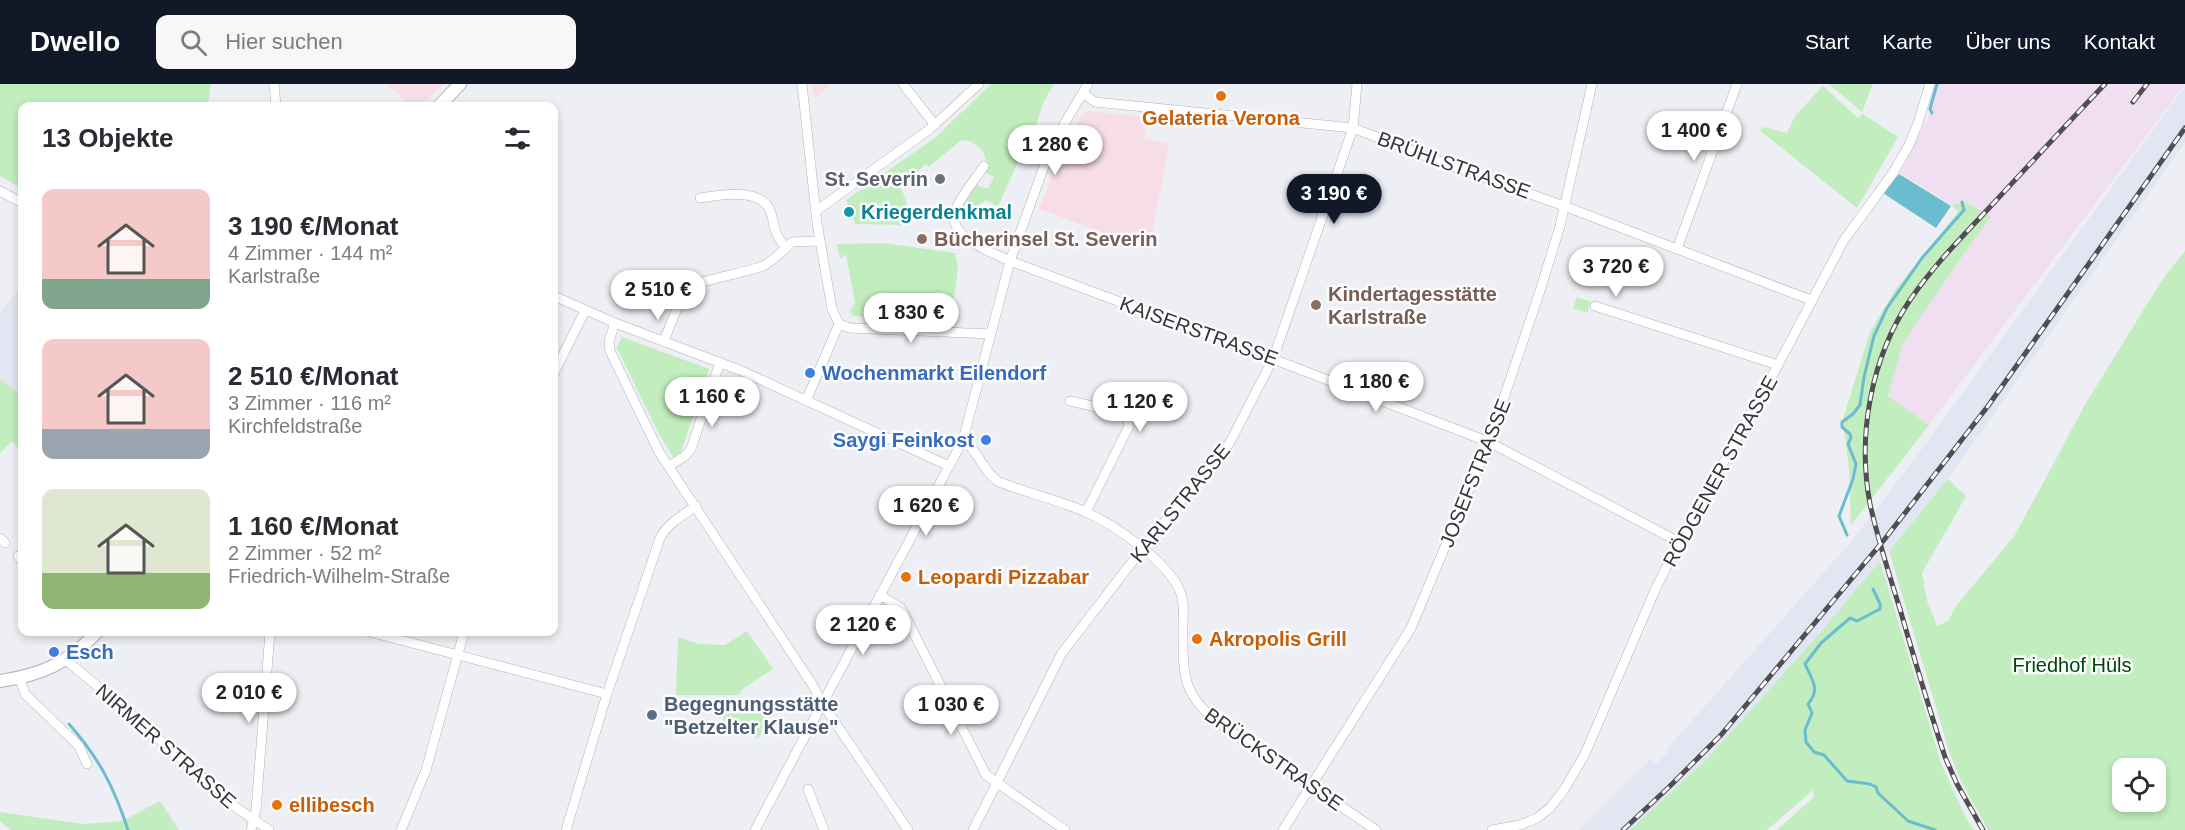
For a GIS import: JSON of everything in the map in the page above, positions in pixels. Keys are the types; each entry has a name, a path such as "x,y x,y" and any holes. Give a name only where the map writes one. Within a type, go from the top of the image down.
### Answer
{"main road":[{"path":"443,102 460,84"},
{"path":"0,681 20,679 44,671 66,660 93,636"}],"street":[{"path":"274,84 276,102"},
{"path":"802,84 820,241 832,309 839,324 850,328 991,334"},
{"path":"903,84 935,125"},
{"path":"816,211 935,125 979,84"},
{"name":"KARLSTRASSE","path":"973,830 1062,653 1142,549 1229,444 1273,359 1353,128 1357,84"},
{"name":"JOSEFSTRASSE","path":"1283,830 1411,628 1490,442 1540,291 1564,206 1592,84"},
{"path":"1677,249 1737,84"},
{"name":"RÖDGENER STRASSE","path":"1492,830 1520,825 1537,818 1550,808 1564,790 1585,754 1655,590 1679,542 1778,365 1844,240 1893,173 1909,145 1929,84"},
{"path":"754,830 963,440 1010,261 1043,168 1060,131 1085,88"},
{"name":"BRÜHLSTRASSE","path":"1085,88 1095,102 1353,128 1811,300"},
{"name":"KAISERSTRASSE","path":"984,166 955,210 954,220 962,236 1010,261 1490,442 1679,542"},
{"path":"0,191 18,200"},
{"path":"700,198 744,195 760,199 769,207 776,233 786,248"},
{"path":"664,341 691,286 764,266 792,242 820,241"},
{"path":"558,298 615,323 720,362 949,466"},
{"path":"1595,306 1778,365"},
{"path":"558,365 585,311"},
{"path":"615,323 609,341 610,351 651,438 812,684 822,703 908,830"},
{"path":"806,401 839,324"},
{"path":"669,466 685,456 691,449 720,362"},
{"path":"1070,401 1123,413 1128,419 1129,426 1086,512"},
{"name":"BRÜCKSTRASSE","path":"963,440 972,446 988,472 999,482 1086,512 1111,526 1160,565 1173,579 1184,606 1184,669 1187,685 1194,700 1205,713 1220,724 1376,830"},
{"path":"566,830 607,694 660,538 673,521 696,507"},
{"path":"880,596 900,608 986,776 1065,830"},
{"path":"252,825 270,636"},
{"path":"385,636 607,694"},
{"path":"401,830 426,770 463,636"},
{"name":"NIRMER STRASSE","path":"66,660 133,716 234,806 252,825 269,830"},
{"path":"20,679 25,694 79,746 87,764"},
{"path":"808,789 824,830"}],"shaded area":[{"path":"386,84 443,84 425,102 406,102"},
{"path":"812,84 832,84 814,98"},
{"path":"1938,84 2185,84 1929,425 1888,396 1903,343 1991,218 1965,202 1952,205 1900,173 1927,120"},
{"path":"2185,86 2185,142 1948,479 1820,633 1707,759 1630,830 1579,830 1650,759 1657,764 1668,752 1668,748 1856,536 1922,449"},
{"path":"1090,111 1147,117 1144,139 1169,143 1149,250 1039,209 1067,141 1079,120"},
{"path":"18,291 18,392 0,379 0,312"}],"green space":[{"path":"0,84 211,84 209,102 18,102 18,186 0,176"},
{"path":"991,84 1054,84 1044,101 1027,152 1023,151 998,206 986,200 962,215 960,211 966,198 976,185 988,189 994,177 985,172 986,160 982,150 973,143 961,140 929,167 926,164 901,185 907,206 906,225 855,224 846,200 936,137"},
{"path":"1829,84 1873,84 1862,112"},
{"path":"1823,86 1858,118 1863,114 1898,137 1857,208 1759,130 1764,127 1787,133 1795,116"},
{"path":"1965,202 1991,217 1903,343 1888,396 1929,425 1851,525 1849,468 1843,419 1870,332 1895,290 1958,212 1952,205"},
{"path":"884,243 955,253 958,268 951,320 853,316 850,311 855,303 846,254 840,259 837,244"},
{"name":"Friedhof Hüls","path":"2185,251 2185,830 1988,830 1961,781 1950,754 1889,551 1948,479 1966,496 1922,573 1927,601 1937,626 1948,621 1956,606 2015,535 2086,403 2162,280"},
{"path":"1577,297 1591,302 1587,313 1573,308"},
{"path":"622,337 709,369 681,452 673,457 658,432 617,348"},
{"path":"0,379 18,392 18,448 12,441 0,453"},
{"path":"1880,561 1941,763 1966,818 1974,830 1777,830 1814,797 1813,790 1767,830 1630,830 1707,759 1820,633"},
{"path":"747,631 773,669 744,688 739,695 676,695 678,637 699,644 725,645"},
{"path":"723,702 777,705 758,738 723,723"},
{"path":"160,801 179,830 11,830 0,821 0,812 83,824 122,821"}],"water":[{"path":"1899,174 1951,206 1936,228 1883,193"}],"waterway":[{"path":"1932,113 1930,109 1937,84"},
{"path":"1847,535 1839,516 1853,479 1856,464 1848,444 1850,434 1842,427 1842,422 1860,405 1874,336 1887,308 1922,258 1964,210 1962,202"},
{"path":"1873,589 1880,609 1857,621 1850,618 1821,643 1805,664 1815,689 1808,704 1812,713 1805,730 1806,742 1814,752 1824,755 1847,781 1876,787 1878,793 1908,821 1935,830"},
{"path":"69,724 89,749 104,774 128,830"}],"railway":[{"path":"1983,830 1957,784 1945,757 1877,531 1866,478 1865,451 1871,398 1885,347 1919,287 1958,241 2105,84"},
{"path":"2133,102 2147,84"},
{"path":"1623,830 1721,735 1884,540 1988,406 2185,128"}],"place":[{"name":"Gelateria Verona","path":"1221,96"},
{"name":"St. Severin","path":"940,179"},
{"name":"Kriegerdenkmal","path":"849,212"},
{"name":"Bücherinsel St. Severin","path":"922,239"},
{"name":"Kindertagesstätte Karlstraße","path":"1316,305"},
{"name":"Wochenmarkt Eilendorf","path":"810,373"},
{"name":"Saygi Feinkost","path":"986,440"},
{"name":"Leopardi Pizzabar","path":"906,577"},
{"name":"Akropolis Grill","path":"1197,639"},
{"name":"Esch","path":"54,652"},
{"name":"Begegnungsstätte \"Betzelter Klause\"","path":"652,715"},
{"name":"ellibesch","path":"277,805"}]}
